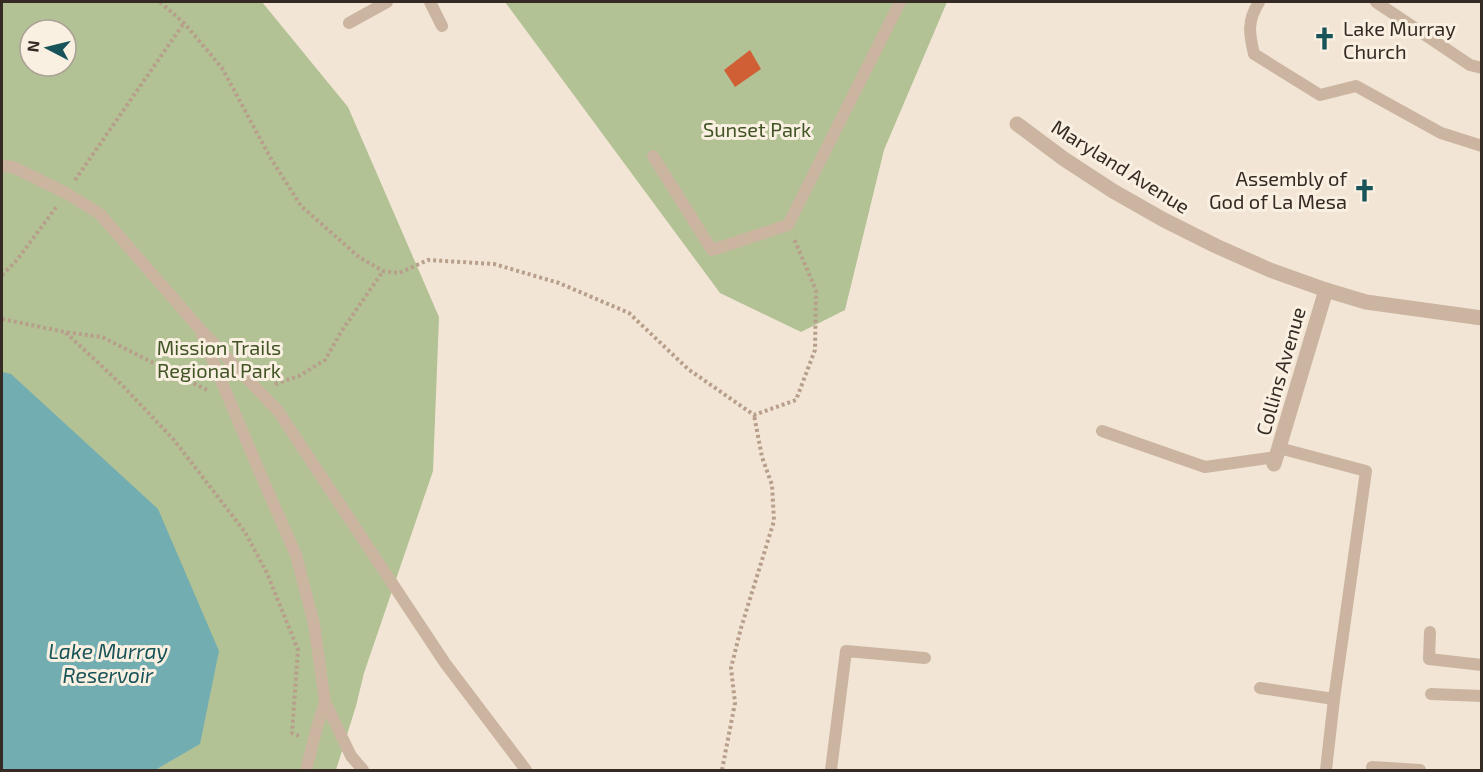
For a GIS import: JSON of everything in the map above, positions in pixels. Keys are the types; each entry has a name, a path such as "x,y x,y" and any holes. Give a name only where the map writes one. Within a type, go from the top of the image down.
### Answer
{"street":[{"name":"Maryland Avenue","path":"1017,124 1064,159 1113,191 1164,220 1270,270 1366,302 1482,318"},
{"name":"Collins Avenue","path":"1276,456 1326,290"}],"lane":[{"path":"349,22 387,2"},
{"path":"430,2 442,26"},
{"path":"653,156 712,250 788,225 900,2"},
{"path":"1258,2 1249,32 1254,54 1320,95 1356,86 1441,133 1482,146"},
{"path":"1376,2 1470,65 1482,68"},
{"path":"2,166 13,167 66,193 100,214 199,328 278,411 445,663 526,771"},
{"path":"199,328 296,555 314,624 325,702 351,756 363,771"},
{"path":"1102,431 1204,467 1276,456 1366,471 1326,771"},
{"path":"1430,632 1429,659 1482,665"},
{"path":"831,771 846,651 925,658"},
{"path":"1260,688 1334,699"},
{"path":"1431,694 1482,696"},
{"path":"306,771 325,702"},
{"path":"1372,771 1372,767 1420,771"}],"path":[{"path":"160,2 184,23 222,68 270,157 300,206 359,257 383,271 399,273 428,260 494,264 559,283 629,313 688,369 754,415 762,458 772,485 774,521 731,668 735,703 722,771"},
{"path":"2,275 17,260 66,193 184,23"},
{"path":"754,415 796,400 815,350 816,290 788,225"},
{"path":"256,388 299,376 325,360 341,332 383,271"},
{"path":"2,319 102,337 213,394 226,392"},
{"path":"65,332 121,384 174,440 244,532 267,573 298,650 292,733 313,741"}],"green space":[{"name":"Mission Trails Regional Park","path":"2,2 262,2 348,107 439,317 433,471 364,673 336,770 2,770"},
{"name":"Sunset Park","path":"505,2 947,2 884,150 845,310 801,332 720,293"}],"water":[{"name":"Lake Murray Reservoir","path":"2,372 11,374 158,509 219,651 200,744 155,770 2,770"}],"building":[{"path":"750,50 761,69 735,87 724,70"}],"place":[{"name":"Lake Murray Church","path":"1325,39"},
{"name":"Assembly of God of La Mesa","path":"1365,190"}]}
